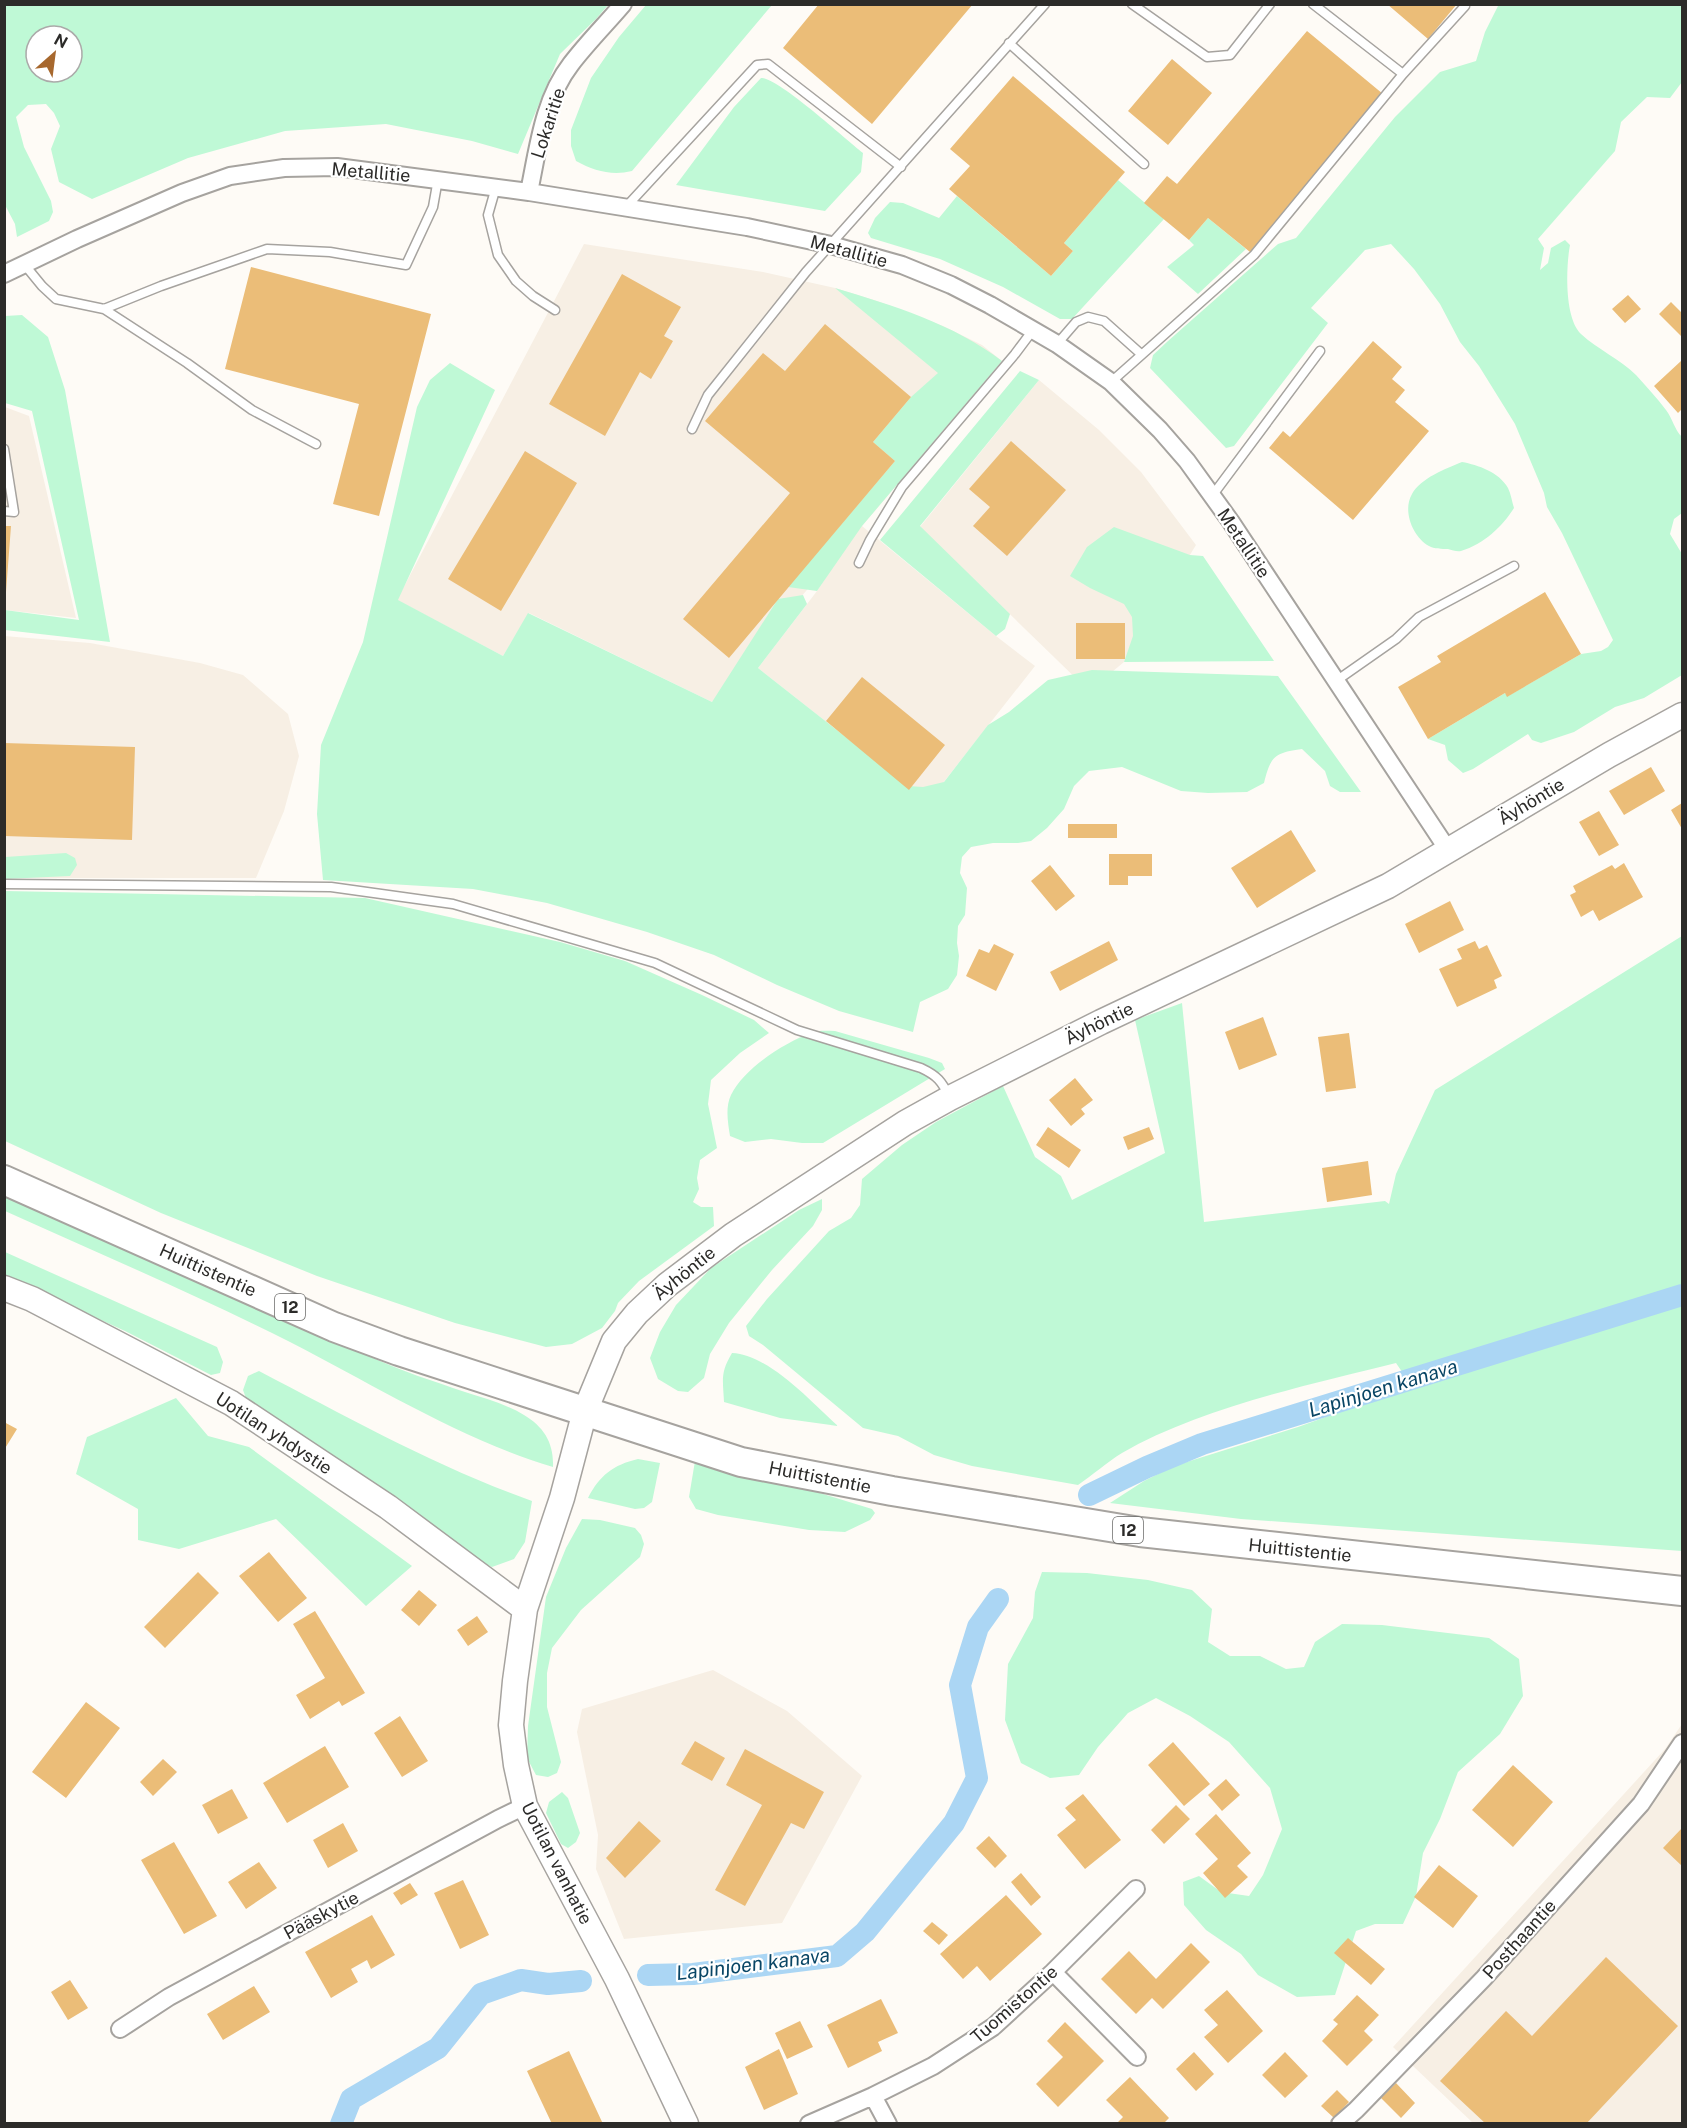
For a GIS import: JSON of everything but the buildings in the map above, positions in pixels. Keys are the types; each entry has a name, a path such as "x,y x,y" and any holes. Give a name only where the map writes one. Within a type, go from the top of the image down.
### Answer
{"highway":[{"name":"Huittistentie","path":"4,1180 334,1326 399,1351 741,1462 892,1491 1140,1532 1683,1591"}],"main road":[{"name":"Äyhöntie","path":"585,1411 614,1341 637,1313 667,1284 733,1234 869,1145 950,1098 1122,1012 1388,886 1609,755 1683,715"},
{"name":"Uotilan yhdystie","path":"4,1288 32,1299 231,1403 388,1507 525,1609"},
{"name":"Uotilan vanhatie","path":"585,1411 558,1509 525,1609 511,1725 516,1765 525,1806 617,1979 686,2124"}],"street":[{"name":"Lokaritie","path":"529,192 541,133 553,95 569,65 623,4"},
{"name":"Metallitie","path":"4,274 182,193 230,176 284,168 337,167 496,187 747,227 831,245 902,265 951,285 1057,344 1111,382 1160,429 1212,496 1448,850"},
{"name":"Posthaantie","path":"1340,2124 1484,1978 1633,1813 1683,1743"},
{"name":"Pääskytie","path":"120,2029 168,1997 525,1806"},
{"name":"Tuomistontie","path":"809,2124 933,2066 993,2027 1053,1972 1136,1889"},
{"path":"1053,1972 1137,2057"},
{"path":"873,2096 888,2124"}],"lane":[{"path":"692,429 708,395 806,272 1045,4"},
{"path":"1132,4 1207,57 1230,55 1270,4"},
{"path":"1313,4 1403,74"},
{"path":"1111,382 1254,255 1403,74 1465,6"},
{"path":"1009,43 1144,164"},
{"path":"625,207 757,65 768,64 901,167"},
{"path":"104,309 161,286 267,249 330,252 406,265 433,207 438,179"},
{"path":"496,187 488,215 498,255 516,281 532,296 555,310"},
{"path":"24,264 56,299 104,309 187,363 252,410 316,444"},
{"path":"1057,344 1076,322 1088,317 1104,321 1141,354"},
{"path":"860,563 870,540 902,487 1033,330"},
{"path":"1212,496 1320,351"},
{"path":"4,448 14,512 4,511"},
{"path":"1336,681 1396,639 1419,617 1514,566"},
{"path":"4,884 331,887 453,904 655,963 797,1030 921,1068 936,1075 943,1083 950,1098"}],"shaded area":[{"path":"584,244 763,272 835,288 943,326 982,345 1002,361 862,526 1035,666 928,802 758,668 817,591 856,532 712,702 529,613 503,656 397,600"},
{"path":"1039,380 1099,430 1141,472 1196,545 1124,662 1089,691 920,527"},
{"path":"5,407 29,416 76,618 5,610"},
{"path":"4,636 90,643 200,663 243,675 288,714 299,756 284,811 256,878 5,878"},
{"path":"713,1670 787,1711 862,1776 782,1923 624,1939 596,1869 598,1835 577,1732 582,1709"},
{"path":"1682,1724 1682,2123 1473,2123 1393,2047 1665,1749"}],"green space":[{"path":"5,4 608,4 560,54 518,154 472,141 386,124 285,131 188,158 92,199 59,182 51,149 60,126 54,113 46,104 28,105 16,117 24,147 51,201 53,212 49,221 17,237 15,224 5,205"},
{"path":"646,5 772,5 632,171 610,173 596,170 576,161 571,146 571,130 591,78 619,37"},
{"path":"1496,5 1682,5 1682,82 1670,98 1647,97 1621,122 1615,151 1538,239 1544,248 1540,270 1548,263 1551,248 1565,240 1570,245 1568,291 1575,326 1587,339 1636,375 1666,410 1682,437 1682,513 1674,519 1670,534 1682,554 1682,675 1644,698 1615,707 1574,732 1541,743 1532,740 1528,734 1463,773 1448,760 1445,745 1428,739 1505,693 1508,696 1581,654 1601,651 1613,640 1562,533 1547,507 1544,493 1515,424 1479,366 1460,342 1440,304 1414,269 1391,244 1365,250 1311,308 1328,323 1234,446 1226,448 1150,368 1153,355 1168,341 1278,244 1296,238 1395,117 1440,72 1476,61 1485,32 1498,6"},
{"path":"761,78 770,81 796,98 863,153 861,172 825,211 676,185 734,107"},
{"path":"1118,180 1164,219 1072,319 1060,319 1003,287 940,259 871,238 868,233 875,218 890,202 903,203 939,218 957,196 1051,276 1073,251 1064,243"},
{"path":"1208,218 1246,249 1198,294 1167,267 1194,245 1189,240"},
{"path":"835,288 943,326 964,336 1002,361 862,526 817,591 788,587 895,461 873,442 911,397 938,373"},
{"path":"22,315 48,337 65,390 110,642 5,630 5,610 79,620 32,411 5,403 5,316"},
{"path":"450,363 495,390 398,600 503,656 528,613 712,702 778,599 803,595 807,604 758,668 908,786 923,787 944,782 988,725 1009,712 1048,680 1092,670 1278,676 1361,792 1340,792 1330,786 1325,771 1302,749 1286,752 1276,757 1269,766 1264,783 1247,792 1181,791 1122,767 1089,771 1074,786 1064,809 1047,828 1031,841 971,847 962,857 960,873 967,888 965,915 958,926 957,975 948,989 920,1002 913,1032 839,1011 714,955 647,932 547,903 473,889 323,880 317,814 321,745 363,642 417,407 430,380"},
{"path":"1020,371 1039,380 920,526 1010,614 1005,629 996,636 880,540"},
{"path":"1462,462 1481,467 1504,482 1514,508 1492,534 1469,548 1458,551 1431,547 1423,542 1414,530 1409,516 1409,501 1421,483"},
{"path":"1114,527 1190,555 1203,556 1274,661 1124,662 1133,636 1132,617 1124,604 1070,576 1087,547"},
{"path":"66,853 75,858 77,865 70,876 5,879 5,857"},
{"path":"5,891 365,898 560,942 625,961 702,995 754,1020 769,1033 740,1053 711,1080 708,1104 717,1148 700,1160 697,1178 699,1189 693,1202 701,1207 713,1207 714,1226 639,1281 618,1303 602,1328 572,1344 546,1347 455,1323 317,1276 161,1213 5,1141"},
{"path":"1682,936 1682,1551 1241,1519 1110,1503 1144,1481 1174,1466 1413,1388 1396,1363 1255,1399 1185,1423 1122,1453 1078,1485 972,1466 934,1455 898,1436 863,1428 749,1336 746,1326 767,1299 829,1231 851,1218 860,1205 862,1179 902,1145 936,1122 1003,1086 1035,1157 1061,1176 1072,1200 1165,1153 1135,1020 1182,1003 1204,1222 1385,1201 1389,1204 1396,1174 1435,1090"},
{"path":"817,1031 835,1031 929,1058 942,1063 945,1069 823,1143 771,1139 745,1142 730,1136 729,1100 745,1075 777,1050 800,1037"},
{"path":"5,1188 382,1362 517,1411 537,1425 546,1436 552,1450 553,1467 452,1427 255,1325 5,1211"},
{"path":"822,1199 822,1210 813,1226 772,1270 729,1323 710,1354 704,1378 688,1392 678,1391 658,1379 650,1358 660,1332 676,1305 711,1268 799,1210"},
{"path":"5,1252 217,1347 223,1362 220,1373 211,1375 125,1331 5,1276"},
{"path":"732,1353 761,1362 775,1371 803,1393 838,1426 780,1418 724,1402 724,1371"},
{"path":"259,1371 428,1457 532,1501 525,1542 514,1559 492,1567 471,1557 247,1401 243,1390 248,1376"},
{"path":"176,1398 208,1436 249,1447 412,1566 366,1606 276,1519 179,1549 138,1540 138,1509 76,1474 87,1437"},
{"path":"696,1455 872,1509 875,1513 870,1520 845,1532 809,1530 718,1515 696,1509 689,1497"},
{"path":"638,1459 660,1463 652,1502 644,1508 635,1509 588,1498 597,1483 608,1472 621,1464"},
{"path":"582,1519 600,1520 635,1528 644,1544 640,1557 581,1610 552,1648 547,1673 547,1707 561,1762 557,1773 548,1777 536,1775 527,1758 528,1726 546,1597 566,1548"},
{"path":"1042,1572 1087,1573 1148,1580 1192,1590 1212,1609 1208,1642 1230,1656 1260,1656 1286,1669 1304,1667 1315,1642 1342,1624 1382,1625 1489,1638 1519,1659 1523,1696 1500,1734 1458,1772 1440,1819 1423,1853 1416,1896 1403,1924 1375,1924 1356,1931 1335,1995 1297,1997 1258,1975 1241,1954 1206,1930 1184,1905 1183,1882 1199,1876 1221,1892 1249,1896 1263,1875 1282,1829 1270,1788 1229,1742 1190,1716 1156,1698 1128,1713 1098,1747 1079,1775 1050,1778 1021,1763 1005,1720 1008,1664 1033,1618 1035,1592"},
{"path":"562,1792 568,1798 580,1833 576,1842 568,1848 561,1844 546,1813 549,1802"}],"waterway":[{"name":"Lapinjoen kanava","path":"1089,1495 1202,1444 1682,1295"},
{"name":"Lapinjoen kanava","path":"648,1975 693,1974 837,1956 865,1932 954,1823 977,1778 960,1685 978,1627 998,1599"},
{"name":"Lapinjoen kanava","path":"341,2124 351,2099 438,2048 481,1994 521,1980 548,1984 581,1981"}]}
